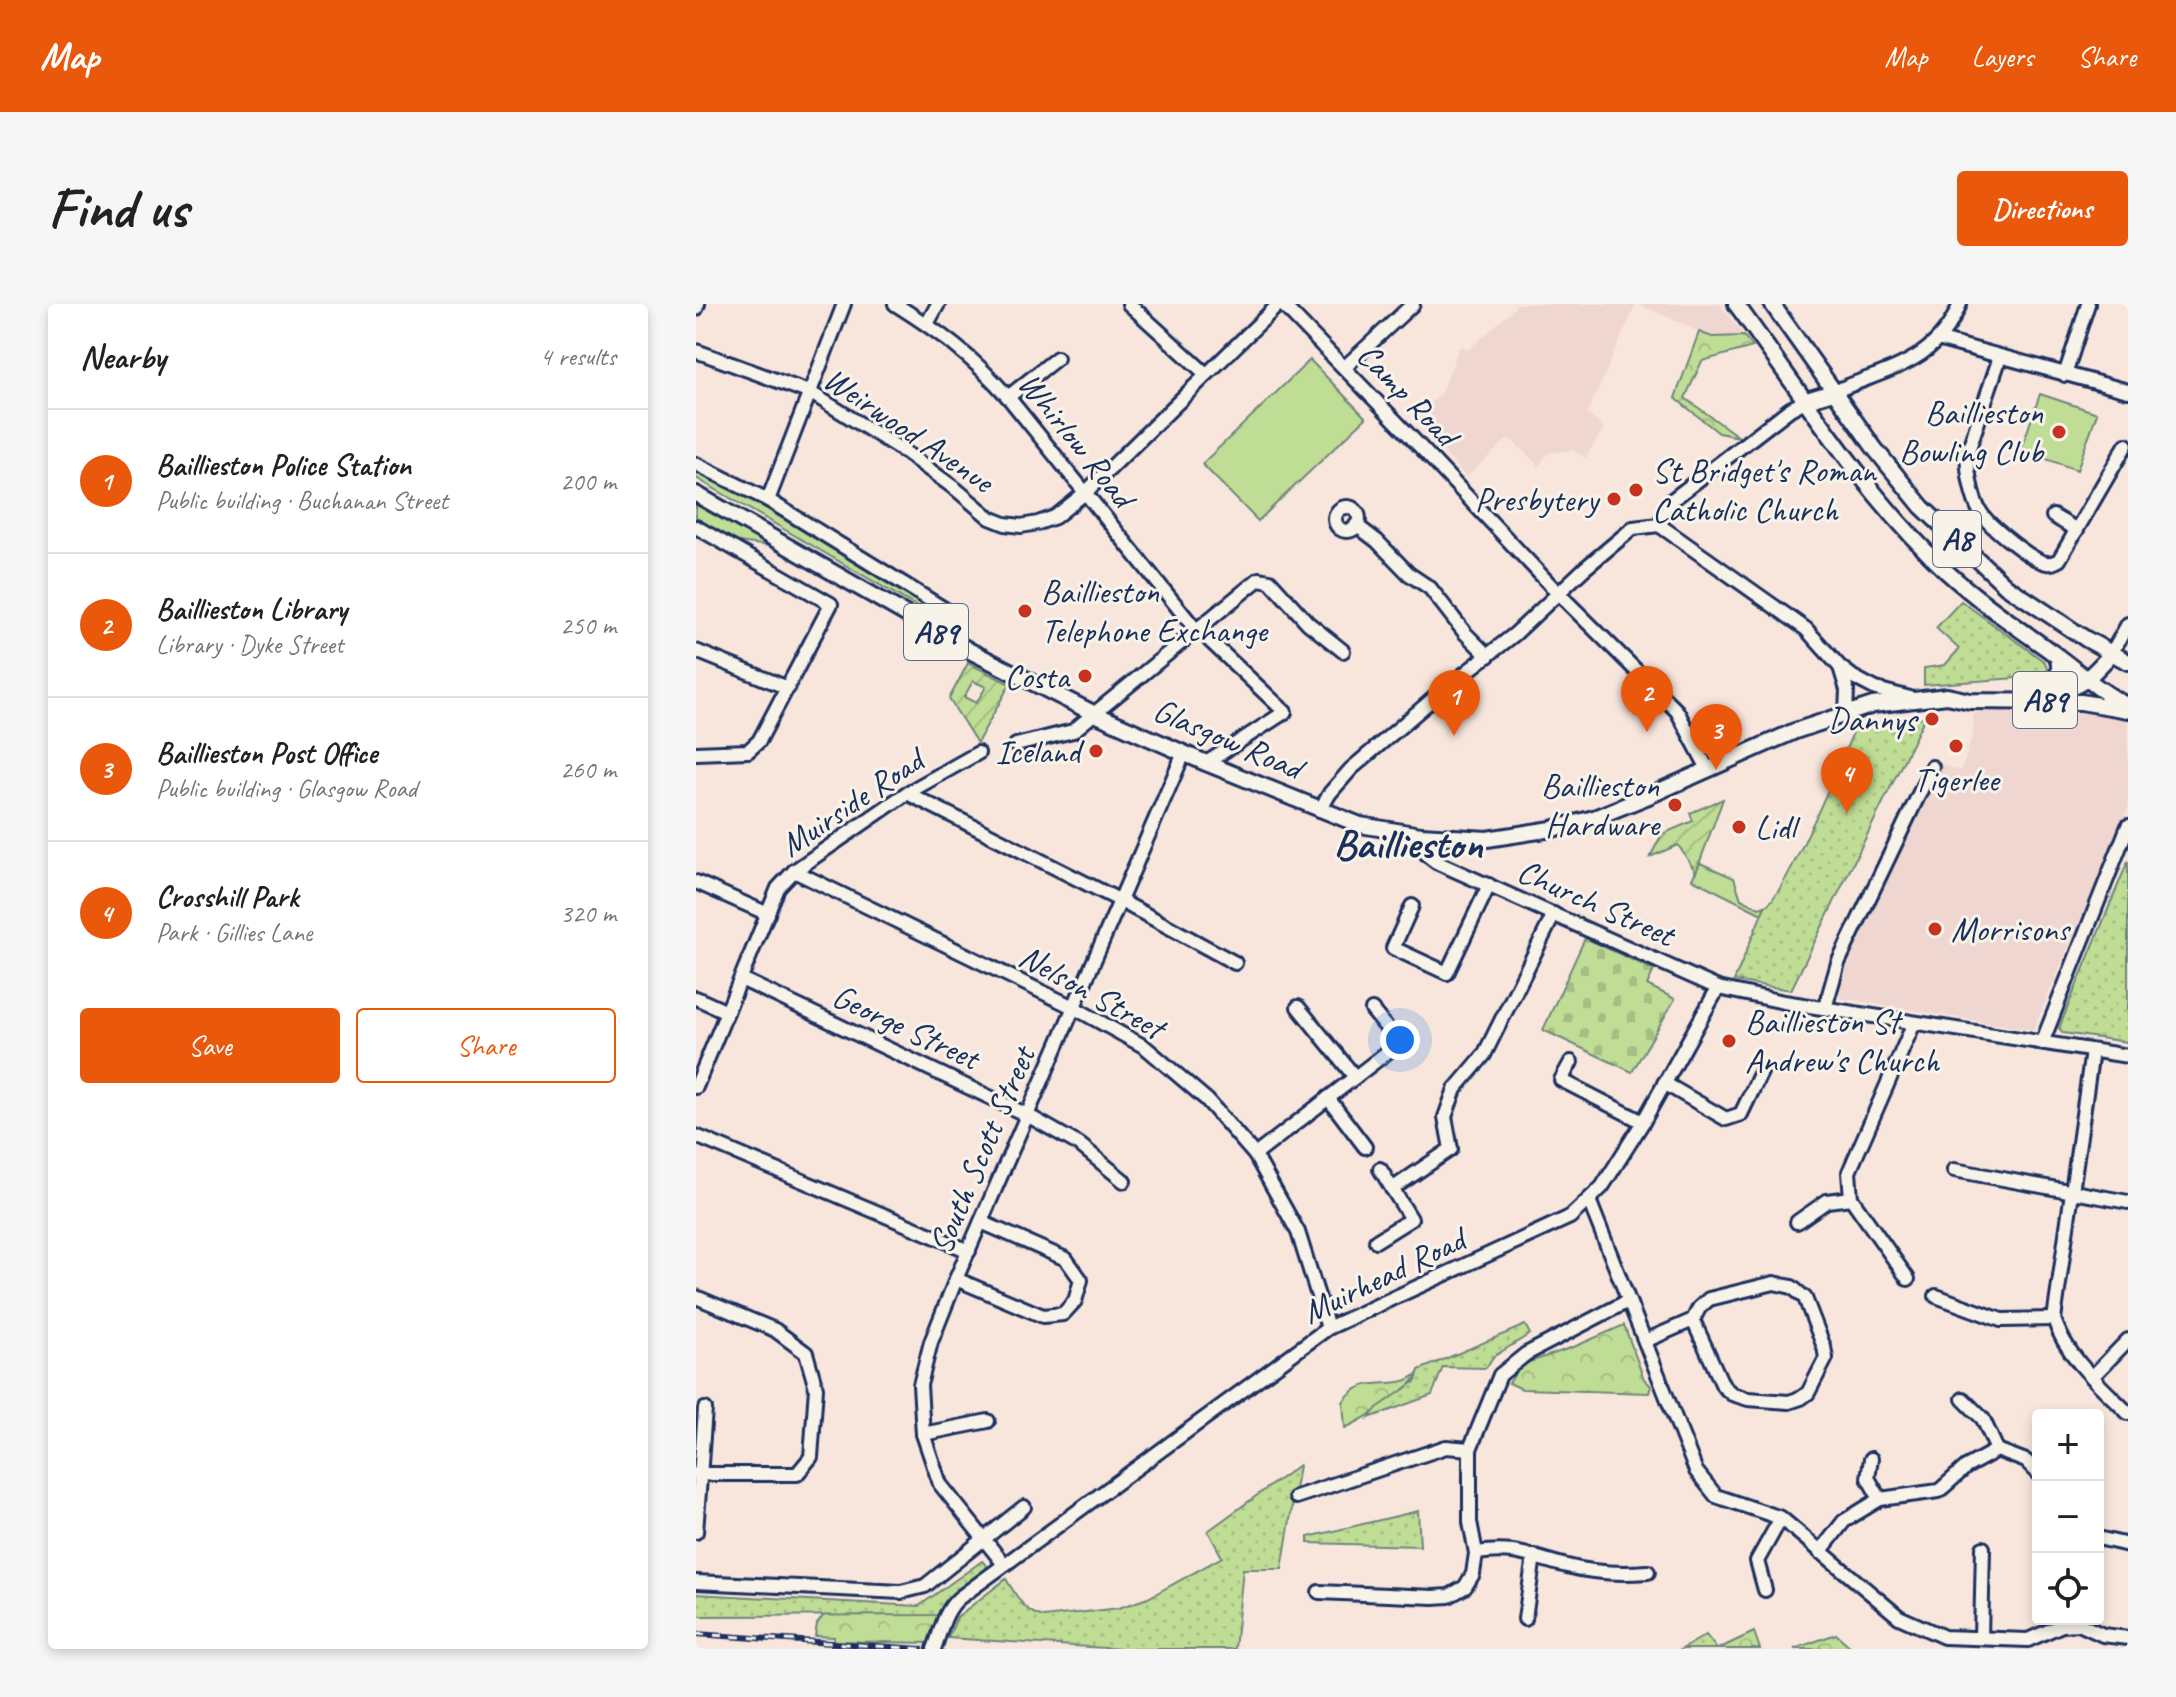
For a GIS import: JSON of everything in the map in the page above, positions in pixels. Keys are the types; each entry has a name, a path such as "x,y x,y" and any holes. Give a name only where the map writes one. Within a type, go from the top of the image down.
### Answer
{"main road":[{"name":"A8","path":"1736,304 1863,481 1944,569 1975,597 2128,708"},
{"name":"A8","path":"1772,304 1875,449 1922,507 2006,586 2106,660 2128,662"},
{"path":"1807,400 1836,391"},
{"name":"Glasgow Road","path":"696,494 972,652 1095,714 1360,825 1421,835 1487,839 1552,829 1594,818 1772,741 1846,713"},
{"path":"2027,692 2047,688 2058,678 2060,666 2057,656"},
{"path":"2087,681 2106,660"},
{"path":"2106,660 2104,680 2128,698"},
{"name":"A89","path":"1846,713 1910,698 1962,697 1980,691 2060,692 2087,681"},
{"name":"A89","path":"1962,697 1970,701 2081,702 2128,708"}],"street":[{"path":"768,500 844,304"},
{"name":"Whirlow Road","path":"895,304 978,363 1196,630"},
{"path":"927,324 938,304"},
{"path":"1129,304 1206,374"},
{"name":"Weirwood Avenue","path":"696,351 811,393 905,452 990,518 1021,526 1055,517 1085,493 1280,304"},
{"name":"Camp Road","path":"1280,304 1345,367 1558,593 1677,711 1708,769"},
{"path":"1345,367 1413,304"},
{"path":"1836,391 1930,349 1941,340 1960,304"},
{"path":"2065,375 2088,304"},
{"path":"1941,340 2128,391"},
{"path":"2000,357 1966,465 1978,508 2007,538 2047,563 2059,560 2126,445"},
{"path":"1008,397 1057,358"},
{"path":"1659,525 1672,500 1790,409 1807,400"},
{"path":"696,464 768,500 954,615"},
{"path":"2053,516 2077,530"},
{"path":"1356,525 1377,541 1409,574 1430,588 1465,633 1488,656"},
{"path":"1320,810 1351,769 1488,656 1633,528 1659,525 1806,629 1840,667 1876,689 1910,698"},
{"path":"696,527 831,604 759,741 748,751 696,753"},
{"path":"1016,745 1073,731 1259,579 1270,581 1308,623 1343,651"},
{"path":"2106,660 2128,624"},
{"path":"1206,763 1285,712 1210,641"},
{"path":"696,651 788,688"},
{"path":"1840,667 1847,690 1846,713"},
{"name":"Muirside Road","path":"696,1087 778,888 794,871 907,793 978,753"},
{"name":"South Scott Street","path":"1003,1563 940,1484 923,1434 920,1385 931,1342 956,1279 1184,753"},
{"path":"1825,1008 1838,963 1932,767"},
{"path":"907,793 1119,900 1235,963"},
{"path":"2042,1043 2128,826"},
{"name":"Church Street","path":"1421,835 1427,855 1436,862 1718,988 1914,1023 2128,1056"},
{"name":"Nelson Street","path":"794,871 1073,1007 1145,1047 1207,1100 1255,1155 1298,1232 1328,1328"},
{"path":"696,882 768,914"},
{"path":"1412,906 1393,948 1447,973 1489,885"},
{"path":"1392,1189 1451,1149 1445,1117 1455,1089 1484,1055 1554,914"},
{"name":"George Street","path":"741,979 1027,1115 1080,1145 1124,1181"},
{"name":"Muirhead Road","path":"934,1649 950,1605 1003,1563 1328,1328 1570,1217 1602,1187 1643,1122 1718,988"},
{"path":"696,998 727,1012"},
{"path":"1298,1007 1355,1077"},
{"path":"1255,1155 1399,1043 1372,1010"},
{"path":"1908,1279 1851,1198 1849,1172 1914,1023"},
{"path":"2092,1051 2054,1319 2059,1335 2092,1377 2128,1413"},
{"path":"1571,1062 1561,1080 1643,1122"},
{"path":"1664,1083 1726,1119 1741,1114 1763,1068"},
{"path":"1328,1098 1365,1147"},
{"path":"696,1136 969,1251"},
{"path":"1376,1241 1411,1219 1380,1169"},
{"path":"1954,1170 2128,1202"},
{"path":"1797,1222 1827,1201 1851,1198"},
{"path":"1589,1200 1696,1471 1716,1496 1781,1518 1899,1617 1944,1637 2028,1640 2058,1625"},
{"path":"956,1279 1043,1316 1063,1314 1075,1301 1081,1280 1066,1259 981,1222"},
{"path":"1645,1341 1693,1320 1699,1308 1709,1299 1774,1283 1792,1287 1805,1298 1826,1358 1808,1393 1801,1398 1789,1402 1732,1394 1723,1386 1693,1320"},
{"path":"1936,1296 2001,1320 2054,1319"},
{"path":"696,1297 775,1330 806,1353 816,1388 811,1457 797,1474 698,1474"},
{"path":"1319,1592 1449,1596 1465,1587 1473,1574 1476,1553 1470,1522 1470,1449 1500,1375 1526,1354 1628,1301"},
{"path":"2092,1377 2128,1340"},
{"path":"1963,1399 1983,1419 1997,1450 2026,1461 2032,1467"},
{"path":"696,1532 705,1409"},
{"path":"923,1434 988,1421"},
{"path":"1296,1497 1446,1447 1470,1449"},
{"path":"1820,1552 1844,1521 1880,1499 1939,1491 1966,1467 1997,1450"},
{"path":"1871,1459 1868,1478 1880,1499"},
{"path":"696,1582 901,1592 925,1586 1024,1507"},
{"path":"1765,1590 1757,1561 1781,1518"},
{"path":"2104,1539 2128,1545"},
{"path":"1981,1638 1983,1548"},
{"path":"1476,1553 1504,1549 1597,1571 1648,1572"},
{"path":"1525,1619 1534,1556"},
{"path":"2081,1625 2103,1635 2128,1638"}],"shaded area":[{"path":"1514,304 1636,304 1587,414 1604,428 1585,458 1573,450 1548,453 1539,466 1509,438 1466,477 1414,419 1441,393 1460,346 1468,350 1516,307"},
{"path":"1638,304 1720,304 1744,336 1712,337"},
{"path":"2097,710 2128,720 2128,808 2033,1030 1840,998 1840,981 1937,763 1961,771 1973,734 1974,713"}],"green space":[{"path":"1699,332 1712,337 1744,336 1753,347 1702,361 1685,398 1739,437 1719,433 1675,398"},
{"path":"1310,360 1366,418 1258,521 1202,464"},
{"name":"Baillieston Bowling Club","path":"2040,394 2097,413 2077,470 2021,450"},
{"path":"696,468 939,607 938,619 696,478"},
{"path":"696,505 770,546 738,542 696,518"},
{"path":"1961,601 2045,662 2048,671 2044,676 1924,685 1924,668 1945,665 1959,649 1936,628"},
{"path":"968,663 1010,684 977,743 949,699","holes":["973,681 986,687 976,703 964,697"]},
{"path":"1925,717 1791,990 1734,981 1765,906 1774,897 1799,853 1856,726"},
{"path":"1723,799 1696,872 1678,845 1650,857 1662,834 1693,821 1690,813"},
{"path":"2128,861 2128,1042 2063,1033 2059,1028"},
{"path":"1700,863 1734,878 1741,899 1759,908 1765,906 1762,914 1692,879"},
{"path":"1585,938 1654,970 1647,985 1675,999 1632,1072 1543,1030"},
{"path":"1525,1325 1530,1334 1493,1357 1486,1368 1443,1367 1432,1395 1369,1418 1377,1408 1416,1381 1419,1370"},
{"path":"1624,1325 1644,1379 1651,1386 1649,1393 1522,1389 1509,1383 1521,1365"},
{"path":"1418,1373 1397,1396 1345,1428 1343,1402 1351,1392 1370,1384 1400,1382"},
{"path":"1299,1465 1282,1569 1243,1569 1235,1649 1121,1649 948,1638 957,1617 1006,1579 1031,1612 1044,1617 1119,1608 1148,1598 1222,1557 1208,1531"},
{"path":"1418,1511 1420,1546 1308,1543 1308,1537"},
{"path":"982,1561 987,1566 986,1572 974,1578 976,1581 942,1615 696,1616 696,1594 919,1606"},
{"path":"824,1615 942,1615 929,1643 834,1641 834,1637 815,1636 817,1624"},
{"path":"1754,1632 1760,1649 1718,1649"},
{"path":"1836,1634 1853,1649 1794,1649"},
{"path":"1706,1635 1717,1649 1682,1649"}],"railway":[{"path":"696,1634 921,1649"}],"place":[{"name":"Baillieston Bowling Club","path":"2059,432"},
{"name":"St Bridget's Roman Catholic Church","path":"1636,490"},
{"name":"Presbytery","path":"1614,499"},
{"name":"Baillieston Telephone Exchange","path":"1025,611"},
{"name":"Costa","path":"1085,676"},
{"name":"Dannys","path":"1932,719"},
{"name":"Baillieston Library","path":"1647,732"},
{"name":"Baillieston Police Station","path":"1454,736"},
{"name":"Tigerlee","path":"1956,746"},
{"name":"Iceland","path":"1096,751"},
{"name":"Baillieston Post Office","path":"1716,770"},
{"name":"Baillieston Hardware","path":"1675,805"},
{"name":"Crosshill Park","path":"1847,813"},
{"name":"Lidl","path":"1739,827"},
{"name":"Morrisons","path":"1935,929"},
{"name":"Baillieston St Andrew's Church","path":"1729,1041"}],"district":[{"name":"Baillieston","path":"1408,843"}]}
